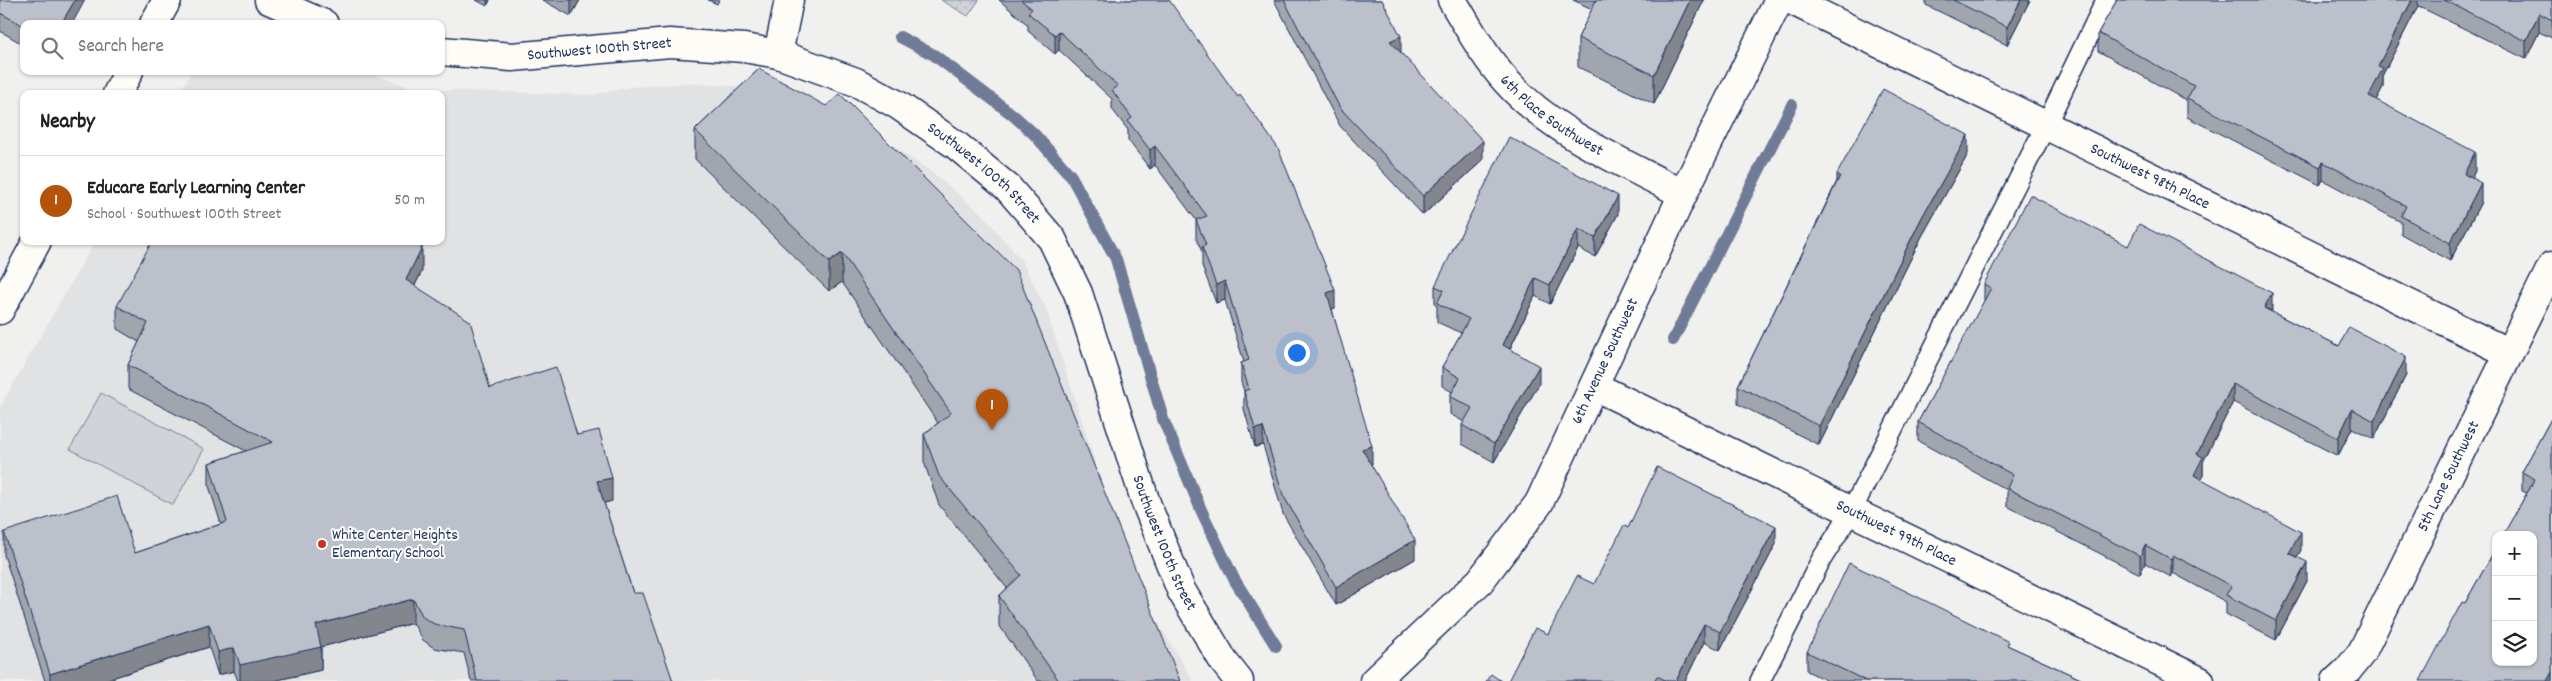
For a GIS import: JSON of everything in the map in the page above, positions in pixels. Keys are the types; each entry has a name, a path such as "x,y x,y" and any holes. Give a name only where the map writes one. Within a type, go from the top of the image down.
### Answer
{"street":[{"path":"156,20 167,0"},
{"path":"269,0 315,20"},
{"path":"778,54 789,0"},
{"name":"6th Place Southwest","path":"1452,0 1507,82 1544,116 1583,140 1683,194"},
{"name":"6th Avenue Southwest","path":"1374,681 1480,581 1525,524 1539,503 1683,194 1779,0"},
{"name":"Southwest 98th Place","path":"1791,0 2509,353"},
{"name":"Southwest 100th Street","path":"445,51 512,57 670,43 744,48 778,54 856,82 898,105 956,145 1008,188 1052,239 1078,293 1146,503 1181,590 1224,662 1239,681"},
{"path":"119,90 127,75"},
{"path":"0,310 35,245"},
{"name":"5th Lane Southwest","path":"2336,681 2347,672 2362,652 2552,266"},
{"name":"Southwest 99th Place","path":"1594,386 2200,681"}],"lane":[{"path":"1760,681 1820,560 1850,512 2046,125 2106,0"}],"shaded area":[{"path":"941,0 979,0 968,16"},
{"path":"190,75 375,75 415,89 444,90 181,90"},
{"path":"688,83 767,89 879,136 934,174 982,214 1021,260 1045,306 1112,515 1148,606 1193,681 0,681 0,407 93,245 445,245 445,90 592,95 631,87"},
{"path":"101,393 204,449 173,505 70,449"}],"building":[{"path":"0,0 75,0 63,20 20,20 20,24 0,13"},
{"path":"1021,0 1169,0 1238,97 1240,95 1278,148 1335,290 1327,293 1372,446 1362,449 1415,540 1336,587 1283,495 1263,427 1255,429 1244,391 1249,389 1241,363 1249,360 1225,281 1216,285 1202,247 1206,245 1196,220 1207,216 1155,146 1150,150 1128,121 1132,118 1112,90 1118,86 1059,31 1055,35 1028,13 1032,9"},
{"path":"1284,0 1382,0 1401,36 1390,41 1483,141 1423,196 1340,108"},
{"path":"1596,0 1690,0 1654,75 1578,38"},
{"path":"1953,0 2021,0 2007,27"},
{"path":"2117,0 2412,0 2378,66 2383,68 2369,96 2475,152 2464,174 2481,183 2450,243 2401,216 2406,206 2323,162 2320,167 2187,99 2194,86 2098,33"},
{"path":"2444,0 2552,0 2552,20 2539,13 2526,41"},
{"path":"759,69 826,106 840,94 1016,270 1180,681 1059,681 999,596 1021,575 939,476 924,434 951,413 842,253 829,262 695,130"},
{"path":"1883,89 1968,135 1921,219 1819,426 1738,386 1840,176 1837,174"},
{"path":"1509,137 1618,196 1595,238 1578,229 1550,285 1535,278 1503,345 1539,366 1494,444 1462,425 1472,408 1450,396 1460,378 1442,367 1469,319 1437,303 1444,290 1435,286"},
{"path":"2030,195 2128,246 2139,224 2272,293 2264,308 2339,346 2349,327 2406,357 2374,421 2352,409 2338,438 2233,384 2197,454 2203,457 2194,475 2301,532 2289,553 2307,562 2276,621 2226,595 2231,586 2173,555 2171,559 2145,545 2140,556 2007,488 2013,475 1918,422 1991,288 1984,284"},
{"name":"White Center Heights Elementary School","path":"150,245 418,245 422,247 406,280 470,321 490,388 556,367 577,435 599,430 612,478 597,481 633,593 643,593 673,681 477,681 464,630 434,624 423,617 413,599 316,625 321,647 240,665 234,648 218,652 209,624 50,674 4,532 117,496 135,553 227,522 209,463 273,442 128,365 148,323 117,306"},
{"path":"2552,417 2552,672 2547,681 2420,681 2462,602 2465,603 2492,555 2492,666 2537,666 2537,531 2505,531 2535,479 2522,472"},
{"path":"1657,467 1776,526 1720,632 1704,624 1676,681 1667,681 1657,676 1654,681 1508,681 1535,628 1548,634 1577,576 1594,584 1624,525 1628,528"},
{"path":"1849,563 2009,642 2007,645 2085,681 1866,681 1807,652"},
{"path":"1491,674 1501,681 1486,681"}],"waterway":[{"path":"900,37 934,55 1013,115 1034,134 1071,176 1116,259 1163,419 1202,512 1234,579 1276,646"},
{"path":"1673,340 1792,105"}],"place":[{"name":"Educare Early Learning Center","path":"992,430"},
{"name":"White Center Heights Elementary School","path":"322,544"}]}
